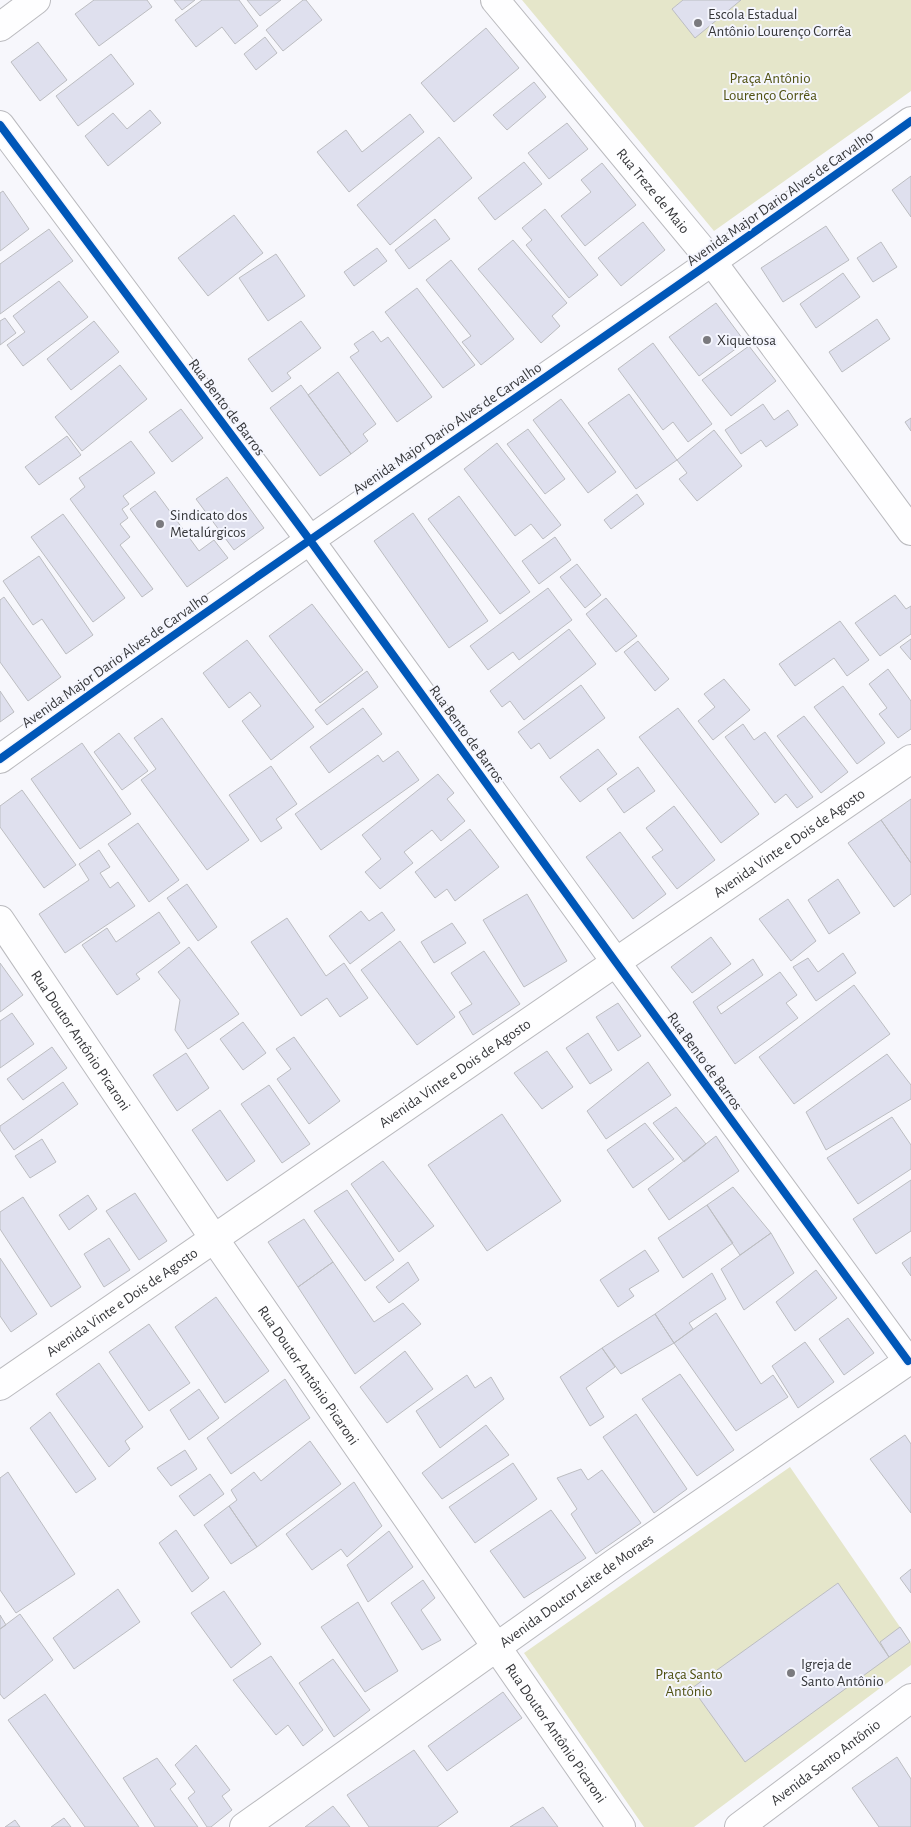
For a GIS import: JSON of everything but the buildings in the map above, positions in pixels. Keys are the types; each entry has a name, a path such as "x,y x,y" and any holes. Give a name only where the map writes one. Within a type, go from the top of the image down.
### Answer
{"street":[{"path":"0,27 36,0"},
{"name":"Rua Treze de Maio","path":"495,0 713,263 911,531"},
{"name":"Avenida Major Dario Alves de Carvalho","path":"0,759 309,539 713,263 911,121"},
{"name":"Rua Bento de Barros","path":"0,125 309,539 614,961 910,1360"},
{"name":"Avenida Vinte e Dois de Agosto","path":"0,1386 215,1240 614,961 911,759"},
{"name":"Rua Doutor Antônio Picaroni","path":"0,920 215,1240 621,1827"},
{"name":"Avenida Doutor Leite de Moraes","path":"244,1827 496,1647 910,1360"},
{"name":"Avenida Santo Antônio","path":"739,1827 911,1698"}],"green space":[{"name":"Praça Antônio Lourenço Corrêa","path":"522,0 683,0 672,9 695,37 741,0 911,0 911,91 714,231"},
{"name":"Praça Santo Antônio","path":"790,1467 911,1643 911,1665 694,1827 644,1827 524,1653"}],"cycle path":[{"path":"0,759 227,598 798,202 911,121"},
{"path":"0,125 309,539 908,1361"}],"place":[{"name":"Escola Estadual Antônio Lourenço Corrêa","path":"698,23"},
{"name":"Xiquetosa","path":"707,340"},
{"name":"Sindicato dos Metalúrgicos","path":"160,524"},
{"name":"Igreja de Santo Antônio","path":"791,1673"}]}
